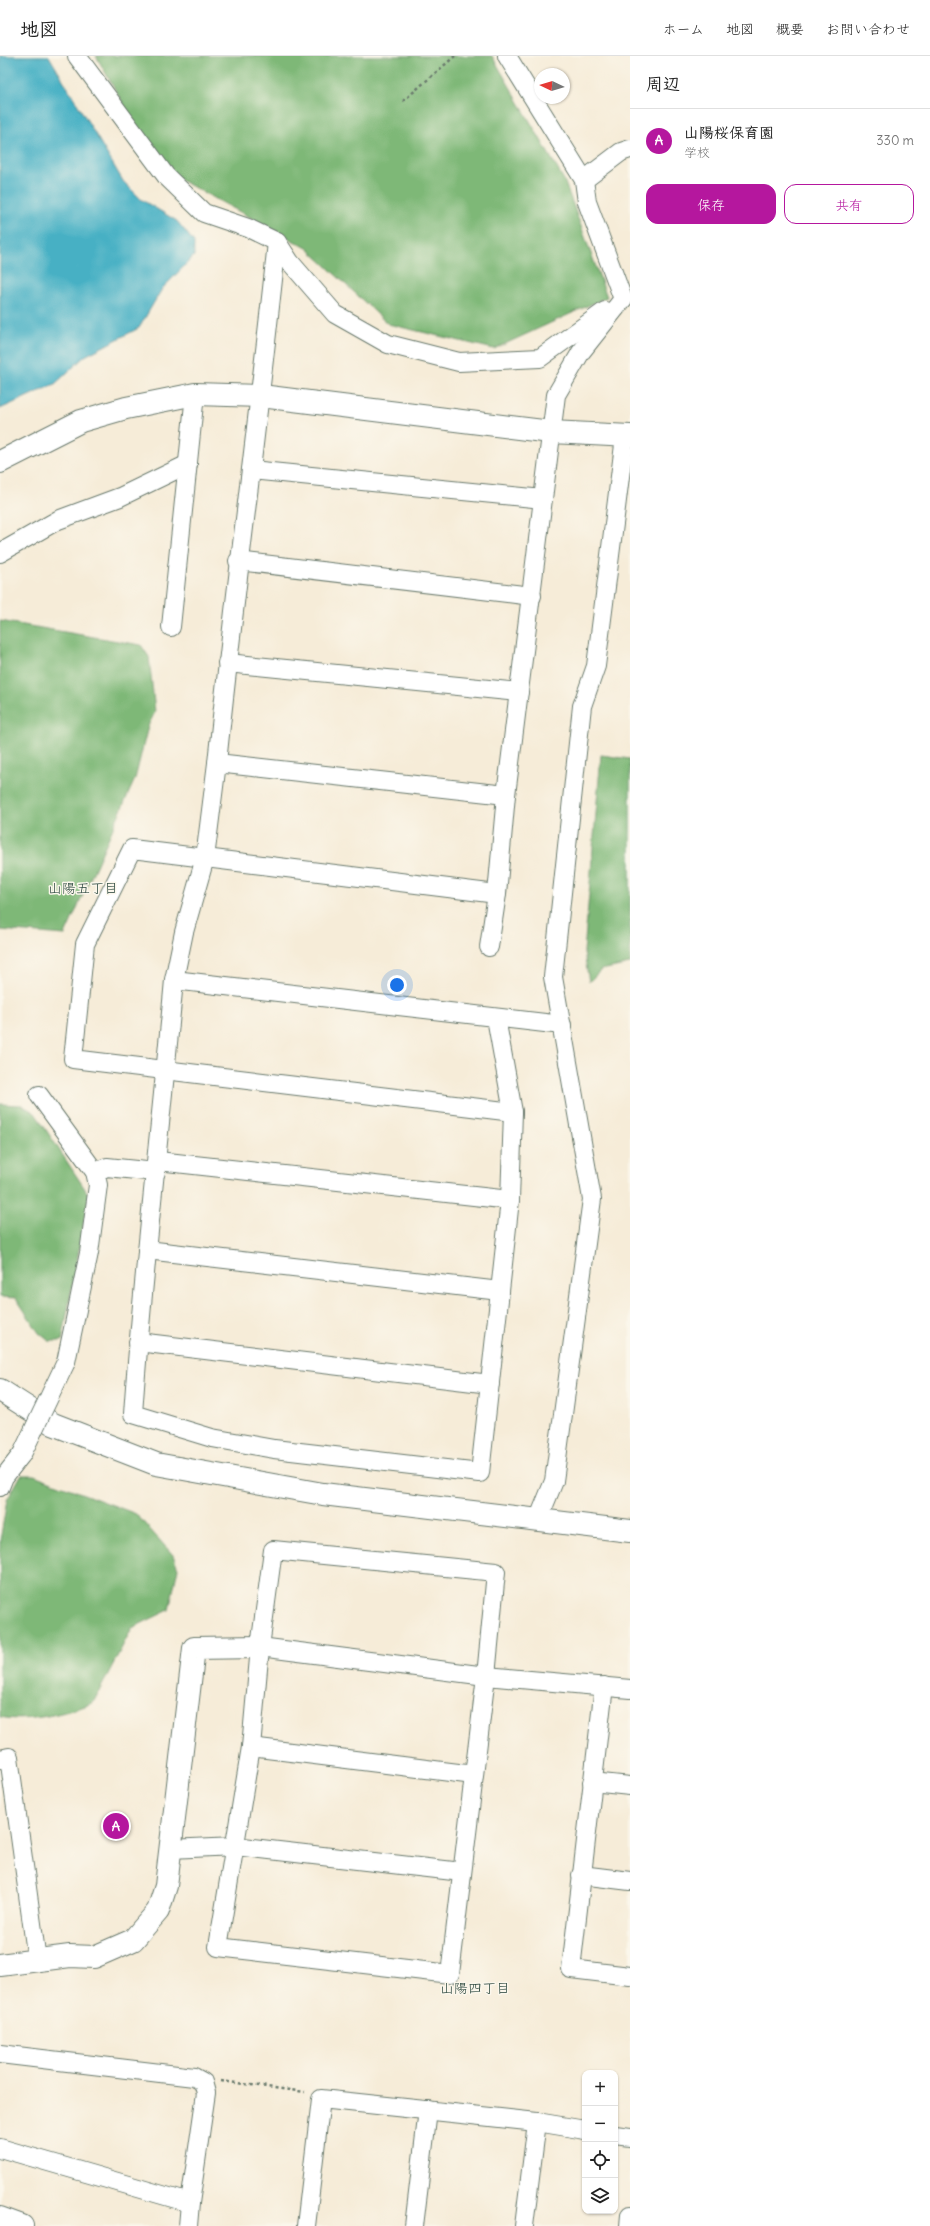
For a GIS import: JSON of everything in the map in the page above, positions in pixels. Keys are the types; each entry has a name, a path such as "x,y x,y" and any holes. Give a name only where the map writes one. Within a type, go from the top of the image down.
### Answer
{"street":[{"path":"77,56 166,176 204,213 248,228 277,242 290,262 335,314 388,344 459,362 540,358 626,298"},
{"path":"507,56 584,180 586,202 626,298"},
{"path":"584,180 621,152 630,149"},
{"path":"277,242 251,470 238,561 217,763 205,858 184,932 174,980 157,1167 138,1342 133,1414 212,1438 290,1451 480,1473 510,1200 513,1112 496,1018"},
{"path":"489,947 497,894 506,795 556,394 581,352 626,298"},
{"path":"170,627 195,394"},
{"path":"0,462 81,421 126,408 195,394 260,396 551,432 627,436 596,666 582,706 555,962 554,977 592,1199 554,1481 538,1520"},
{"path":"0,553 58,520 120,497 188,464"},
{"path":"251,470 543,499"},
{"path":"238,561 532,596"},
{"path":"228,663 519,692"},
{"path":"217,763 506,795"},
{"path":"497,894 132,849 85,944 73,1059 513,1112"},
{"path":"174,980 562,1025"},
{"path":"0,1487 4,1477 22,1454 66,1362 89,1253 98,1185 95,1172 40,1095"},
{"path":"95,1172 107,1167 157,1167 510,1200"},
{"path":"147,1250 500,1291"},
{"path":"138,1342 490,1384"},
{"path":"0,1390 53,1424 156,1464 323,1494 630,1531"},
{"path":"274,1550 496,1572 486,1676 450,1974 218,1947 251,1746 260,1647 274,1550"},
{"path":"0,1965 37,1960 94,1957 132,1940 158,1911 166,1886 194,1648 260,1647 486,1676 630,1689"},
{"path":"604,1686 571,1969 630,1976"},
{"path":"251,1746 474,1775"},
{"path":"0,1759 9,1757 37,1960"},
{"path":"592,1782 630,1786"},
{"path":"170,1849 234,1846 462,1872"},
{"path":"581,1875 630,1881"},
{"path":"0,2054 194,2077 203,2082 206,2093 188,2226"},
{"path":"306,2226 321,2099 537,2122 582,2130"},
{"path":"414,2226 428,2110"},
{"path":"524,2226 537,2122"},
{"path":"618,2135 630,2137"},
{"path":"0,2148 190,2203"},
{"path":"629,2226 630,2215"},
{"path":"0,2218 22,2226"}],"path":[{"path":"403,101 454,56"},
{"path":"203,2082 213,2080 316,2093 321,2099"}],"green space":[{"path":"96,56 492,56 564,180 607,297 494,349 388,324 307,248 160,169"},
{"path":"0,621 141,645 149,657 155,712 148,726 135,779 65,935 0,930"},
{"path":"601,755 630,759 630,964 601,970 589,982 584,952"},
{"path":"0,1104 22,1105 35,1113 89,1195 62,1341 49,1341 39,1333 16,1298 0,1297"},
{"path":"21,1475 34,1475 136,1514 173,1555 178,1568 169,1610 132,1628 93,1703 47,1716 11,1719 0,1717 0,1541 7,1500"}],"water":[{"path":"0,56 49,56 123,181 142,200 177,221 194,242 194,256 162,289 139,328 85,356 55,384 0,409"}],"place":[{"name":"山陽桜保育園","path":"116,1826"}],"district":[{"name":"山陽五丁目","path":"83,888"},
{"name":"山陽四丁目","path":"475,1988"}]}
